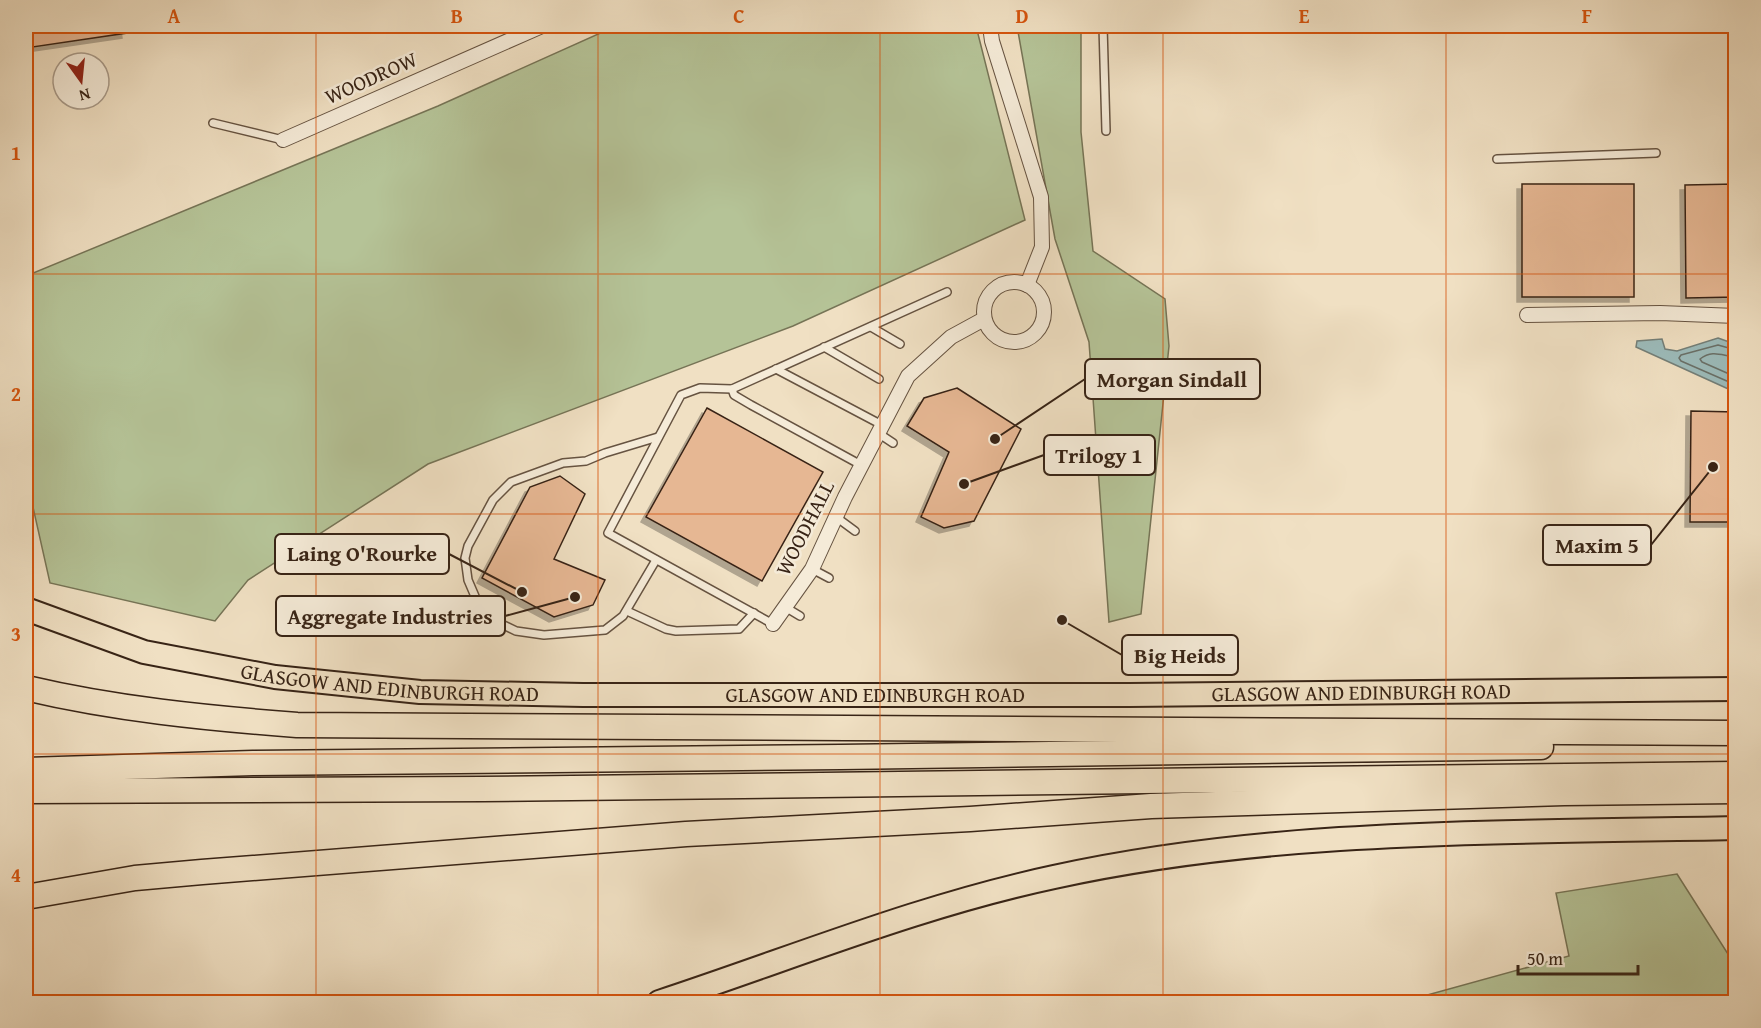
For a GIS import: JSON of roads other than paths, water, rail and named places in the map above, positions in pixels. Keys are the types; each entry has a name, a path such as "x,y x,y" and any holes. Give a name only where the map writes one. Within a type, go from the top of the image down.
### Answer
{"highway":[{"name":"GLASGOW AND EDINBURGH ROAD","path":"26,609 144,652 275,677 420,692 583,695 1130,695 1736,689"},
{"path":"26,688 113,705 297,725 1736,733"},
{"path":"339,725 379,736 472,741 778,746 841,757"},
{"path":"26,770 253,763 1736,744"},
{"path":"26,791 471,789 1736,774"},
{"path":"26,897 90,885 191,873 686,834 958,820 1151,806 1564,793 1736,791"},
{"path":"659,1002 916,914 1051,877 1149,859 1258,844 1335,838 1736,828"}],"street":[{"name":"WOODROW","path":"283,140 542,26"},
{"path":"990,26 992,41 1041,197 1042,248 1027,285"},
{"path":"1014,281 1027,285 1041,298 1044,309 1043,320 1034,334 1022,341 1004,340 991,332 984,320 984,304 988,295 996,287 1005,283 1014,281"},
{"path":"1527,315 1660,313 1734,318"},
{"name":"WOODHALL","path":"773,624 812,569 861,465 908,376 951,337 984,320"}],"lane":[{"path":"1103,26 1106,131"},
{"name":"WOODROW","path":"213,123 283,140"},
{"path":"1497,159 1656,153"},
{"path":"861,465 734,395 732,389 947,292"},
{"path":"871,327 900,344"},
{"path":"824,348 879,379"},
{"path":"776,369 880,429 893,443"},
{"name":"WOODHALL","path":"732,389 700,388 681,395 608,533 773,624"},
{"path":"656,560 627,611 605,630 544,635 516,631 489,618 480,608 468,580 465,558 468,546 493,500 511,482 562,463 586,461 658,437"},
{"path":"836,517 855,531"},
{"path":"812,569 829,578"},
{"path":"785,607 800,616"},
{"path":"627,611 666,629 676,631 739,629 754,613"}],"water":[{"path":"1718,338 1735,344 1735,392 1636,347 1637,341 1662,339 1665,349 1677,351"}],"place":[{"name":"Morgan Sindall","path":"995,439"},
{"name":"Maxim 5","path":"1713,467"},
{"name":"Trilogy 1","path":"964,484"},
{"name":"Laing O'Rourke","path":"522,592"},
{"name":"Aggregate Industries","path":"575,597"},
{"name":"Big Heids","path":"1062,620"}]}
